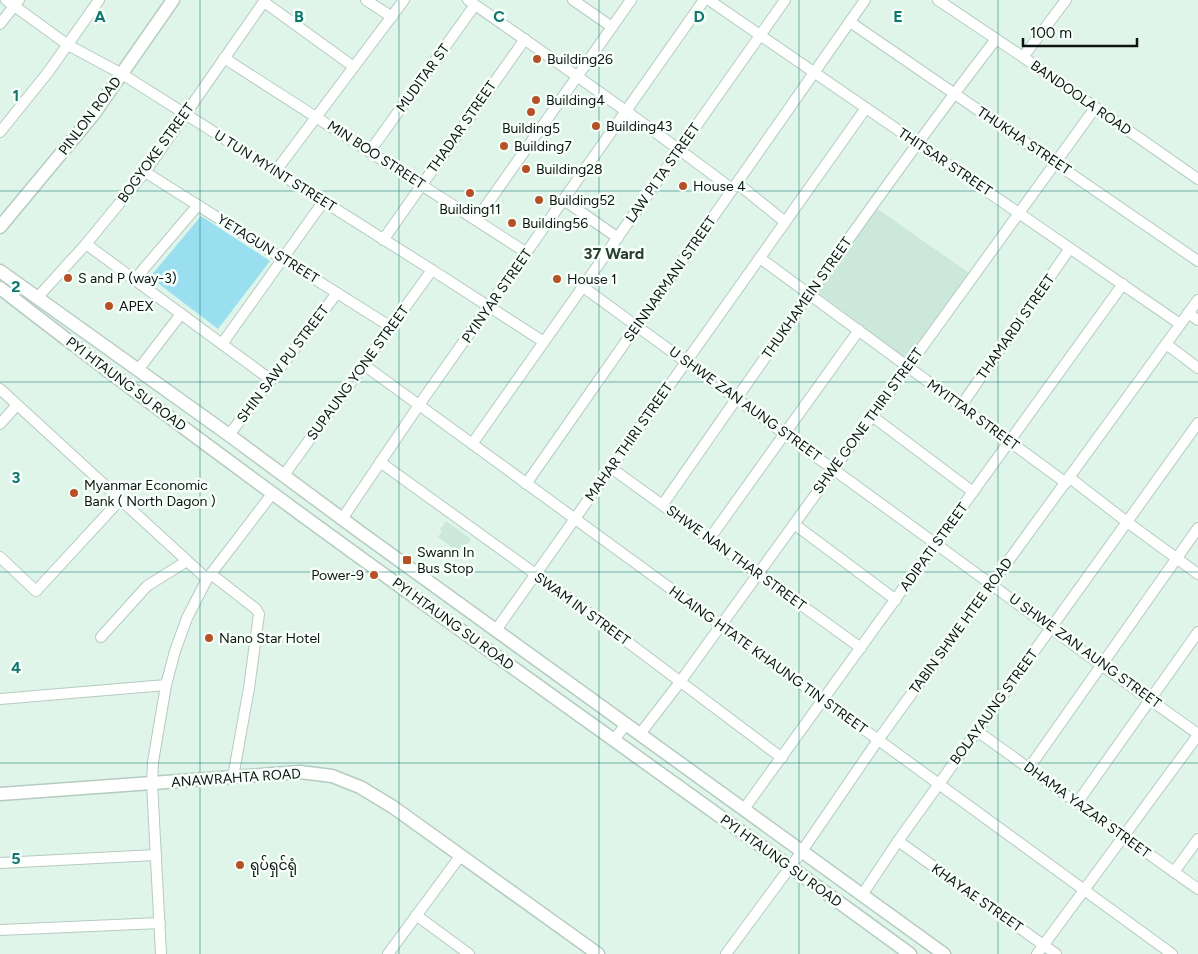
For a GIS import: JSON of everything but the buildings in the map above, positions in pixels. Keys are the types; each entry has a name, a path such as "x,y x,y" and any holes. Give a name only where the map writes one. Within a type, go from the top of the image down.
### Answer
{"main road":[{"name":"PINLON ROAD","path":"0,227 93,115 173,0"},
{"name":"PYI HTAUNG SU ROAD","path":"0,271 944,954"},
{"name":"PYI HTAUNG SU ROAD","path":"0,288 272,494 910,954"},
{"path":"348,548 360,532"},
{"name":"ANAWRAHTA ROAD","path":"0,794 300,772 332,776 360,787 393,807 598,954"}],"street":[{"path":"0,132 68,45 99,0"},
{"path":"366,0 392,17"},
{"path":"275,172 404,0"},
{"path":"573,0 612,27"},
{"path":"476,220 631,0"},
{"name":"PYINYAR STREET","path":"342,519 419,405 704,0"},
{"name":"THITSAR STREET","path":"709,0 1180,324"},
{"name":"LAW PI TA STREET","path":"472,444 785,0"},
{"name":"SEINNARMANI STREET","path":"526,484 865,0"},
{"name":"BANDOOLA ROAD","path":"938,0 1198,179"},
{"path":"1023,58 1066,0"},
{"path":"264,1 354,67"},
{"name":"BOGYOKE STREET","path":"37,298 86,244 145,172 264,1"},
{"path":"0,24 13,2"},
{"name":"U TUN MYINT STREET","path":"13,2 68,45 122,74 544,342"},
{"path":"472,2 785,222"},
{"name":"MUDITAR ST","path":"370,151 472,2"},
{"name":"THUKHA STREET","path":"850,22 1198,261"},
{"name":"THADAR STREET","path":"383,240 525,38"},
{"name":"THUKHAMEIN STREET","path":"663,504 917,143 996,39"},
{"name":"MIN BOO STREET","path":"224,58 527,253"},
{"name":"MAHAR THIRI STREET","path":"496,630 866,108"},
{"name":"SHWE GONE THIRI STREET","path":"640,734 680,682 1095,108"},
{"name":"YETAGUN STREET","path":"145,172 391,327"},
{"path":"564,200 618,238"},
{"path":"222,344 323,202"},
{"path":"135,280 198,205"},
{"path":"86,244 271,380"},
{"name":"THAMARDI STREET","path":"961,406 1070,248"},
{"name":"MYITTAR STREET","path":"760,258 1010,442 1127,522 1198,574"},
{"name":"SUPAUNG YONE STREET","path":"284,475 432,270"},
{"name":"ADIPATI STREET","path":"744,809 1123,284"},
{"name":"U SHWE ZAN AUNG STREET","path":"583,287 1198,734"},
{"name":"SHIN SAW PU STREET","path":"229,435 337,293"},
{"name":"TABIN SHWE HTEE ROAD","path":"726,954 802,851 878,740 1198,300"},
{"path":"1188,313 1198,320"},
{"path":"138,370 181,314"},
{"path":"710,538 859,330"},
{"path":"1166,344 1198,368"},
{"name":"HLAING HTATE KHAUNG TIN STREET","path":"364,365 1172,954"},
{"path":"0,390 187,561 256,609 259,614 249,688 233,777"},
{"path":"0,424 17,405"},
{"path":"872,416 973,492"},
{"name":"BOLAYAUNG STREET","path":"862,895 938,784 1198,423"},
{"name":"SWAM IN STREET","path":"380,462 536,575 782,758"},
{"name":"SHWE NAN THAR STREET","path":"611,468 861,648"},
{"path":"161,954 152,784 153,762 166,685 175,651 187,618 209,577 272,494"},
{"path":"0,557 36,590 120,500"},
{"path":"794,524 896,600"},
{"path":"1029,768 1198,528"},
{"path":"101,637 147,586 187,561"},
{"path":"1077,803 1198,632"},
{"path":"0,699 166,685"},
{"path":"614,740 626,724"},
{"name":"DHAMA YAZAR STREET","path":"977,730 1198,889"},
{"path":"1037,954 1198,734"},
{"path":"1174,872 1198,839"},
{"name":"KHAYAE STREET","path":"898,841 1056,954"},
{"path":"0,863 156,855"},
{"path":"388,954 460,855"},
{"path":"416,916 469,954"},
{"path":"0,930 160,923"}],"shaded area":[{"path":"876,208 969,273 906,359 816,291"},
{"path":"446,521 471,539 465,547 462,545 458,552 438,537 442,531 440,529"}],"water":[{"path":"201,216 270,261 218,329 150,277"}],"place":[{"name":"Building26","path":"537,59"},
{"name":"Building4","path":"536,100"},
{"name":"Building5","path":"531,112"},
{"name":"Building43","path":"596,126"},
{"name":"Building7","path":"504,146"},
{"name":"Building28","path":"526,169"},
{"name":"House 4","path":"683,186"},
{"name":"Building11","path":"470,193"},
{"name":"Building52","path":"539,200"},
{"name":"Building56","path":"512,223"},
{"name":"S and P (way-3)","path":"68,278"},
{"name":"House 1","path":"557,279"},
{"name":"APEX","path":"109,306"},
{"name":"Myanmar Economic Bank ( North Dagon )","path":"74,493"},
{"name":"Swann In Bus Stop","path":"407,560"},
{"name":"Power-9","path":"374,575"},
{"name":"Nano Star Hotel","path":"209,638"},
{"name":"ရုပ်ရှင်ရုံ","path":"240,865"}],"district":[{"name":"37 Ward","path":"614,253"}]}
